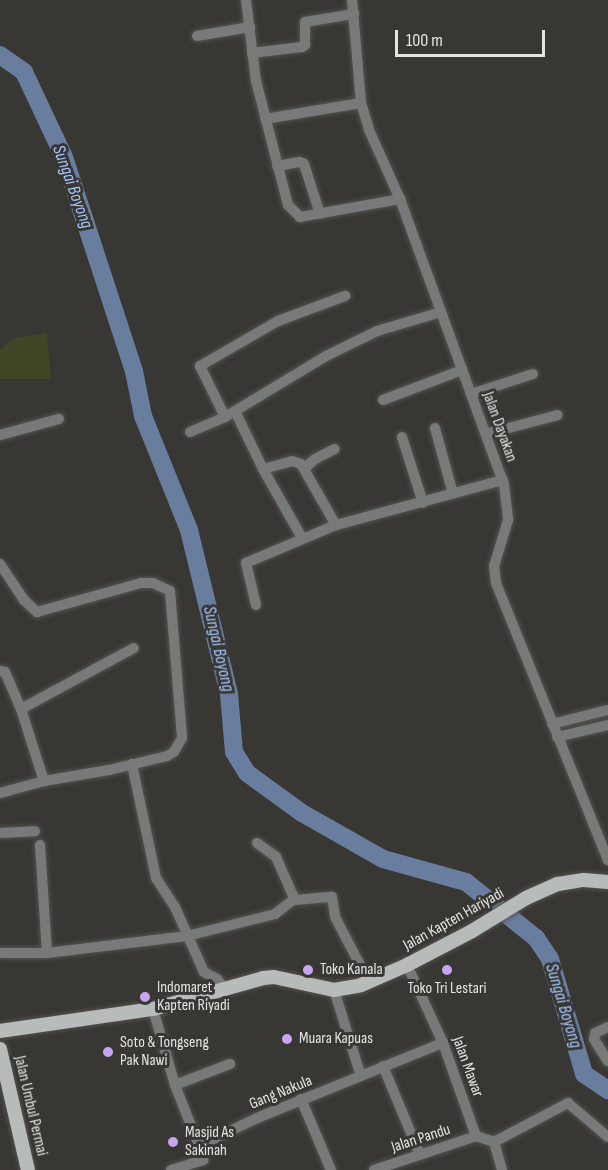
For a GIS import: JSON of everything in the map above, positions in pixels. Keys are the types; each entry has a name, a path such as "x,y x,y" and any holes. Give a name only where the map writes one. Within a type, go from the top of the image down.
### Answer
{"main road":[{"name":"Jalan Kapten Hariyadi","path":"0,1031 153,1009 274,977 334,990 369,982 472,931 526,898 570,881 608,882"},
{"name":"Jalan Umbul Permai","path":"0,1048 28,1170"}],"street":[{"path":"246,0 252,53 265,119 283,195 295,214 300,217 400,200"},
{"name":"Jalan Dayakan","path":"351,0 361,103 371,136 400,200 503,480 508,520 495,560 494,574 557,737 608,860"},
{"path":"252,53 302,47 305,45 304,22 354,14"},
{"path":"197,36 250,27"},
{"path":"265,119 361,103"},
{"path":"277,166 300,162 304,164 320,214"},
{"path":"302,538 200,366 278,321 345,296"},
{"path":"190,432 230,414 326,356 378,331 441,312"},
{"path":"383,400 462,370"},
{"path":"471,394 533,374"},
{"path":"486,434 558,415"},
{"path":"0,435 60,419"},
{"path":"435,428 453,494"},
{"path":"402,437 423,503"},
{"path":"305,468 315,459 335,449"},
{"path":"262,469 296,461 305,468 336,525"},
{"path":"256,604 246,563 336,525 503,480"},
{"path":"0,564 24,600 37,612 141,583 153,583 170,591 182,738 174,752 132,764 44,781 0,793"},
{"path":"21,709 134,648"},
{"path":"0,671 5,672 21,709 44,781"},
{"path":"552,724 608,710"},
{"path":"557,737 608,725"},
{"path":"132,764 156,878 170,897 204,972 217,979 225,989"},
{"path":"0,833 35,831"},
{"path":"257,843 276,857 294,899"},
{"path":"40,845 47,953"},
{"path":"0,953 47,953 187,936 275,914 294,899 332,897 335,917 369,982"},
{"name":"Jalan Mawar","path":"407,965 443,1043 476,1136"},
{"path":"334,990 361,1076"},
{"path":"153,1009 175,1085 205,1165 171,1170"},
{"path":"608,1027 595,1033 594,1039 608,1061"},
{"name":"Gang Nakula","path":"199,1146 302,1099 443,1043"},
{"path":"175,1085 230,1064"},
{"path":"383,1066 420,1155"},
{"path":"302,1099 331,1170"},
{"path":"476,1136 494,1142 568,1103 608,1137"},
{"name":"Jalan Pandu","path":"374,1170 476,1136"},
{"path":"494,1142 502,1170"}],"green space":[{"path":"47,333 51,379 0,379 0,350 15,338"}],"waterway":[{"name":"Sungai Boyong","path":"0,55 24,72 64,157 134,371 143,416 189,530 229,694 234,752 247,773 302,813 383,859 466,882 536,938 550,959 584,1074 608,1090"}],"place":[{"name":"Toko Kanala","path":"308,970"},
{"name":"Toko Tri Lestari","path":"447,970"},
{"name":"Indomaret Kapten Riyadi","path":"145,997"},
{"name":"Muara Kapuas","path":"287,1039"},
{"name":"Soto & Tongseng Pak Nawi","path":"108,1052"},
{"name":"Masjid As Sakinah","path":"173,1142"}]}
